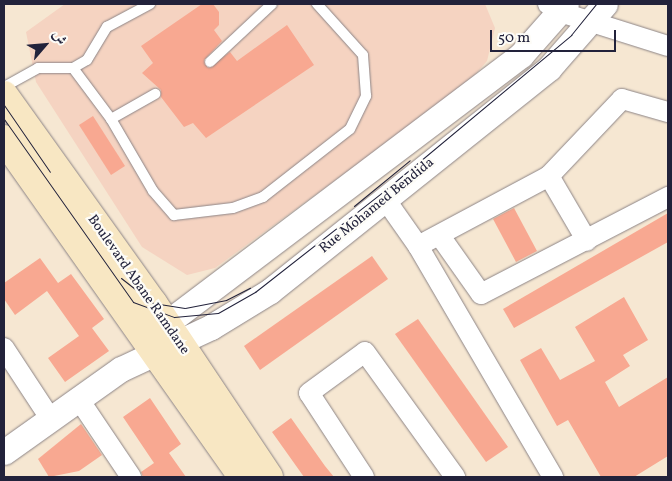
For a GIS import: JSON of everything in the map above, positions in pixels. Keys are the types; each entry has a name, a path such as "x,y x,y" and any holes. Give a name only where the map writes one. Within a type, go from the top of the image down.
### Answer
{"main road":[{"name":"Boulevard Abane Ramdane","path":"4,95 172,332 269,477"},
{"name":"Boulevard Abane Ramdane","path":"4,139 148,348 242,477"}],"street":[{"path":"172,332 506,67 558,6 600,12 668,46"},
{"name":"Rue Mohamed Bendida","path":"148,348 172,332 243,310 520,93 600,12"},
{"path":"418,246 440,236 549,176 622,99 668,112"},
{"path":"549,176 587,241"},
{"path":"440,236 480,294 587,241 668,197"},
{"path":"384,199 418,246 544,474"},
{"path":"4,348 50,418"},
{"path":"4,452 148,348"},
{"path":"364,477 309,394 366,352 456,477"},
{"path":"78,398 122,474"}],"lane":[{"path":"4,87 38,68 73,68 94,54 107,27 150,4"},
{"path":"210,62 272,4"},
{"path":"73,68 111,119 153,191 174,215 233,208 263,197 350,129 366,96 363,56 317,4"},
{"path":"111,119 155,94"}],"shaded area":[{"path":"65,4 485,4 495,28 487,61 466,85 215,268 187,275 142,247 36,82 26,32"}],"building":[{"path":"202,4 213,4 219,12 219,25 214,30 222,41 204,60 208,68 230,52 237,61 287,25 314,65 206,138 193,123 184,127 161,97 161,90 142,73 153,63 141,46"},
{"path":"93,116 125,166 111,175 79,125"},
{"path":"514,208 537,251 516,262 493,219"},
{"path":"668,213 668,242 514,328 503,309"},
{"path":"372,256 388,279 260,370 244,346"},
{"path":"40,258 58,283 71,274 104,319 92,328 109,351 65,382 48,358 79,336 47,291 15,315 4,299 4,283"},
{"path":"624,297 648,340 623,355 630,366 605,382 619,407 668,377 668,456 634,477 601,477 568,420 557,426 520,360 541,348 560,380 595,361 575,327"},
{"path":"418,319 508,447 486,462 395,334"},
{"path":"150,398 181,444 169,453 186,477 143,477 141,472 154,463 123,417"},
{"path":"291,418 334,477 304,477 272,432"},
{"path":"81,424 102,455 79,471 49,477 38,459"}],"tram line":[{"path":"4,119 133,302 174,317 218,313 255,292 384,191 571,35 596,4"},
{"path":"4,105 50,172"},
{"path":"354,206 410,160"},
{"path":"121,278 153,303 185,308 226,300 250,288"}]}
